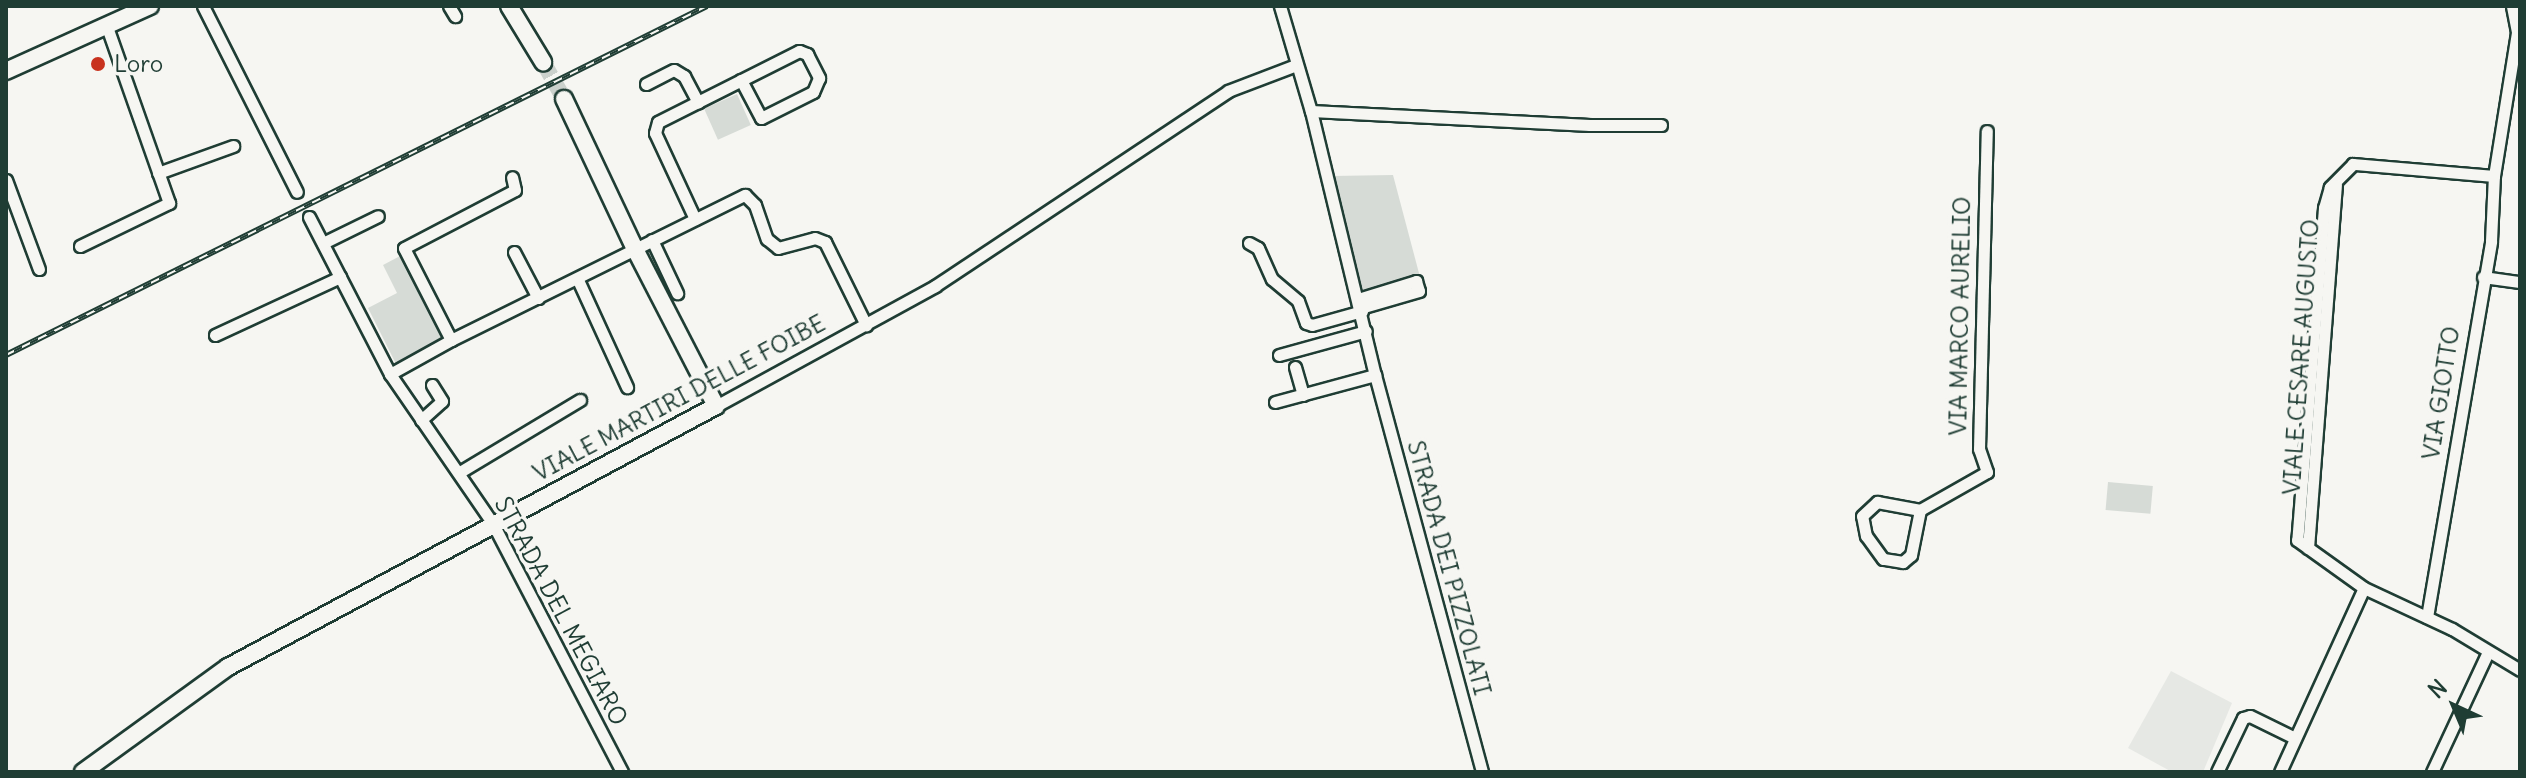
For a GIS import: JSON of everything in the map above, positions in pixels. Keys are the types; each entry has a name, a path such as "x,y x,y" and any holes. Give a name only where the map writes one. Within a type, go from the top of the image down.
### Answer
{"street":[{"path":"6,71 150,6"},
{"path":"203,6 297,192"},
{"path":"509,6 543,62"},
{"name":"STRADA DEI PIZZOLATI","path":"1280,6 1311,111 1375,375 1482,772"},
{"name":"VIA GIOTTO","path":"2427,617 2491,241 2494,176 2517,32 2512,6"},
{"path":"80,246 169,203 107,27"},
{"path":"695,219 655,130 658,122 741,80 799,51 807,54 819,78 813,92 761,118 741,80"},
{"name":"VIALE MARTIRI DELLE FOIBE","path":"83,772 228,667 866,325 935,286 1217,98 1274,70 1296,65"},
{"path":"646,84 674,70 684,76 698,102"},
{"path":"564,99 635,249 716,406"},
{"path":"1311,111 1593,130 1661,125"},
{"name":"VIA MARCO AURELIO","path":"1920,510 1987,472 1979,449 1987,131"},
{"path":"158,173 233,146"},
{"path":"2342,171 2353,164 2494,176"},
{"name":"VIALE CESARE AUGUSTO","path":"2308,548 2297,540 2324,208 2330,187 2342,171"},
{"name":"VIALE CESARE AUGUSTO","path":"2308,548 2335,190 2342,171"},
{"path":"451,340 404,248 515,190 512,177"},
{"path":"6,180 39,269"},
{"path":"390,374 451,340 745,195 755,205 767,239 778,248 815,238 825,242 866,325"},
{"path":"323,243 378,216"},
{"name":"STRADA DEL MEGIARO","path":"309,217 390,374 493,524 622,772"},
{"path":"652,240 677,293"},
{"path":"1249,243 1258,248 1272,279 1298,301 1306,323 1312,325 1416,281 1419,291"},
{"path":"514,252 538,298"},
{"path":"215,335 340,277"},
{"path":"2483,277 2520,282"},
{"path":"578,280 627,387"},
{"path":"1279,355 1366,331"},
{"path":"1295,367 1303,395"},
{"path":"1275,402 1375,375"},
{"path":"421,420 442,401 432,385"},
{"path":"460,472 580,400"},
{"path":"1877,502 1920,510 1911,555 1903,562 1883,559 1861,522 1866,508 1877,502"},
{"path":"2308,548 2364,588 2427,617 2520,670"},
{"path":"2280,772 2364,588"},
{"path":"2432,772 2488,652"},
{"path":"2217,772 2243,718 2250,716 2295,738"}],"shaded area":[{"path":"737,94 751,125 718,140 704,109"},
{"path":"1393,175 1420,277 1364,293 1332,176"},
{"path":"402,255 445,339 396,364 368,308 397,293 383,265"},
{"path":"2108,482 2153,486 2150,514 2106,510"},
{"path":"2171,671 2232,703 2203,772 2172,772 2128,748"}],"tunnel":[{"path":"543,62 564,99"}],"railway":[{"path":"6,355 707,6"}],"place":[{"name":"Loro","path":"98,64"}]}
